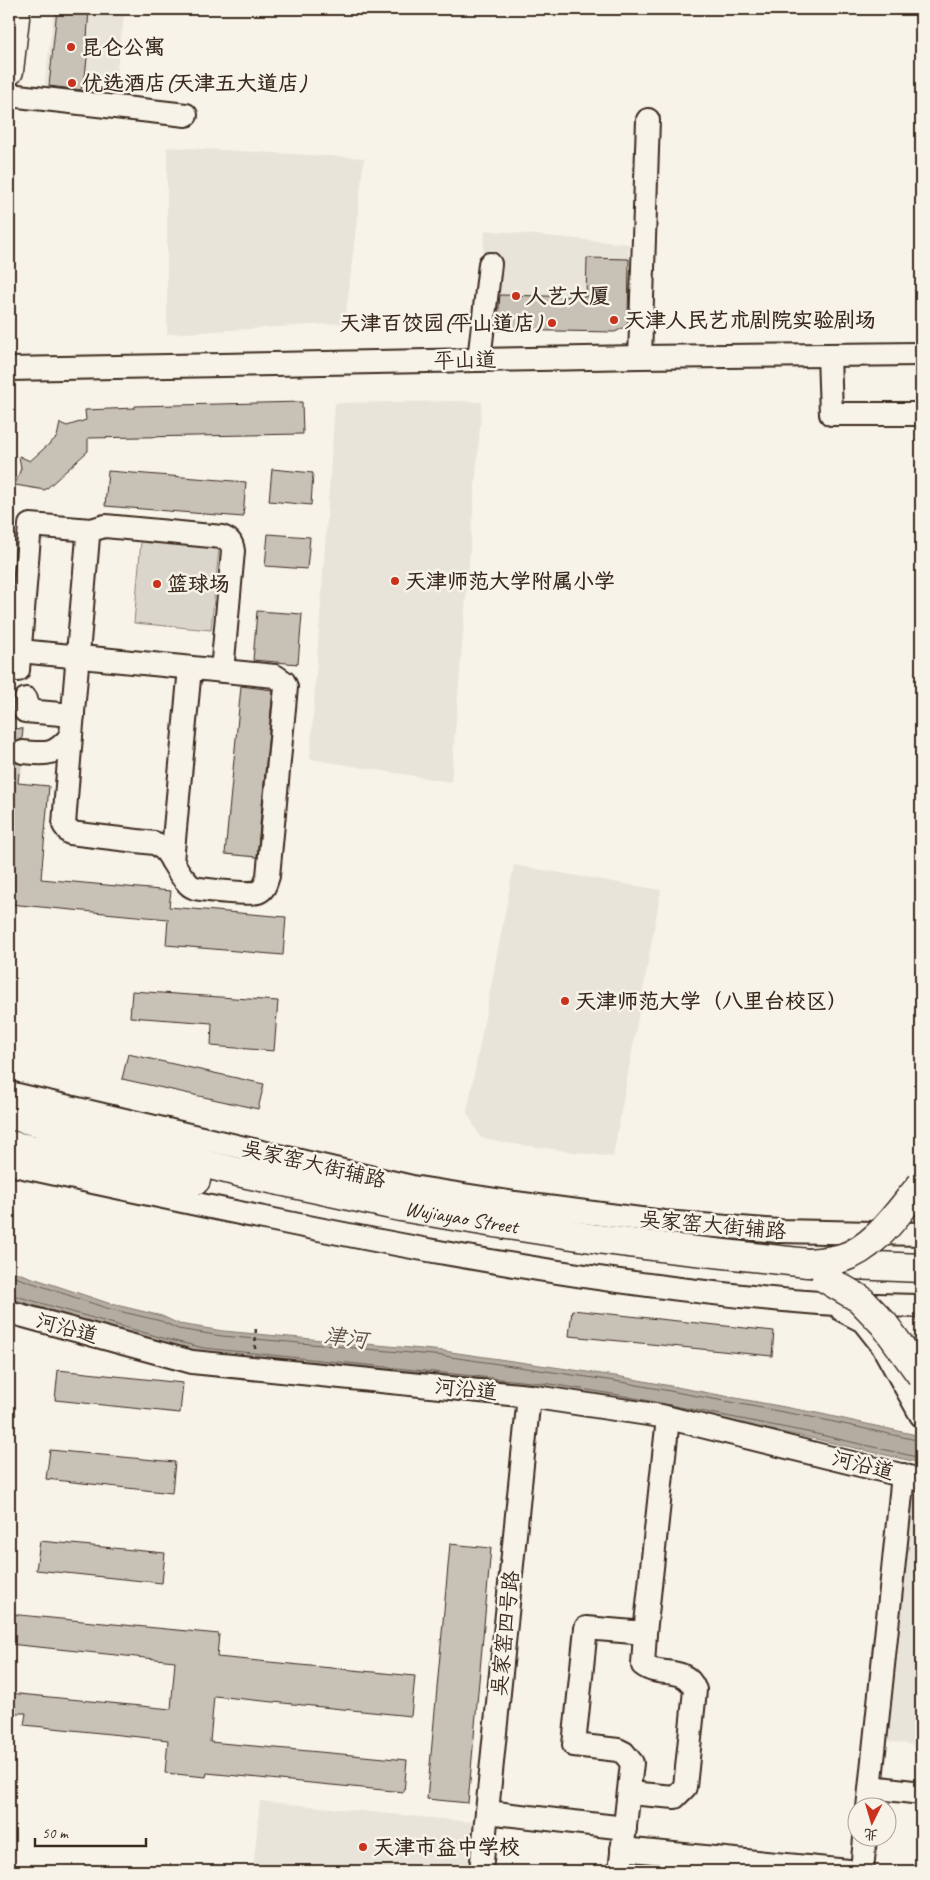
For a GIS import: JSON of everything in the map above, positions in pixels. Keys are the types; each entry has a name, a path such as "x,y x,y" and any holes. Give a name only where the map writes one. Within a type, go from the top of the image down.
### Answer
{"main road":[{"path":"9,71 16,9"},
{"name":"Wujiayao Street","path":"9,1115 127,1145 237,1180 415,1226 515,1244 723,1272 818,1282 921,1284"},
{"path":"9,1130 74,1144 127,1145"},
{"name":"Wujiayao Street","path":"15,1146 237,1180"},
{"path":"921,1185 889,1224 866,1245 844,1257 818,1282 860,1299 884,1324 921,1375"},
{"name":"Wujiayao Street","path":"818,1282 921,1268"}],"street":[{"path":"9,95 186,115"},
{"path":"640,357 648,120"},
{"path":"480,360 490,264"},
{"name":"平山道","path":"9,369 640,357 921,354"},
{"path":"829,355 831,414 921,414"},
{"path":"91,530 88,536 77,657 64,825 70,834 154,843 163,846 186,882 195,888 249,894 258,892 264,887 268,876 286,687 284,682 275,676 190,668 77,657 19,661 30,525 91,530 105,526 228,539 232,544 233,551 222,671"},
{"path":"172,861 190,668"},
{"path":"26,699 25,711 72,726"},
{"path":"67,785 62,774 56,769 22,757 45,754 61,748 72,726"},
{"name":"吴家窑大街辅路","path":"9,1092 412,1187 515,1204 664,1222 770,1231 921,1234"},
{"path":"9,1164 380,1242 559,1273 664,1286 818,1282 921,1306"},
{"path":"818,1282 845,1311 863,1321 882,1345 921,1415"},
{"name":"河沿道","path":"9,1312 192,1362 529,1396 668,1418 912,1478"},
{"name":"吴家窑四号路","path":"481,1871 529,1396"},
{"path":"629,1792 675,1797 685,1786 695,1690 691,1681 682,1676 648,1669 644,1665 668,1418"},
{"path":"912,1478 870,1797 921,1793"},
{"path":"622,1850 632,1763 624,1753 618,1750 574,1745 586,1628 646,1633"},
{"path":"486,1812 622,1850 849,1871"},
{"path":"862,1871 865,1848"}],"path":[{"path":"253,1368 256,1326"}],"shaded area":[{"path":"54,9 125,9 111,113 42,106"},
{"path":"167,147 364,158 345,323 167,334"},
{"path":"485,230 629,244 628,323 625,327 615,332 476,330"},
{"name":"天津师范大学附属小学","path":"482,402 451,782 310,759 335,403"},
{"path":"141,541 219,548 211,630 134,623"},
{"name":"天津师范大学（八里台校区）","path":"514,865 661,890 613,1157 498,1142 480,1137 467,1112"},
{"path":"906,1488 921,1492 921,1746 879,1740"},
{"name":"天津市益中学校","path":"260,1801 472,1822 468,1871 253,1871"}],"water":[{"path":"9,1270 108,1303 162,1316 179,1324 223,1331 444,1351 622,1377 817,1413 921,1436 921,1463 811,1438 619,1400 203,1353 168,1345 9,1298"}],"building":[{"name":"昆仑公寓","path":"57,9 89,9 87,38 89,39 84,86 82,85 81,90 49,86"},
{"name":"人艺大厦","path":"587,258 629,259 628,323 625,327 615,332 497,330 500,295 586,297"},
{"path":"302,402 303,434 88,438 88,451 45,490 15,485 21,468 19,456 30,461 57,437 60,423 67,426 86,420 85,410 135,408 135,406"},
{"path":"272,469 313,473 311,505 269,501"},
{"path":"108,471 246,482 243,517 105,506"},
{"path":"268,534 310,537 307,569 265,566"},
{"path":"257,611 302,614 298,664 253,660"},
{"path":"241,686 273,690 257,857 225,854"},
{"path":"9,728 23,729 22,739 13,744 10,750 11,758 20,764 18,783 49,786 41,879 171,891 169,907 286,917 283,955 166,945 168,919 9,904"},
{"path":"132,991 278,1001 274,1051 211,1046 212,1023 130,1017"},
{"path":"128,1054 264,1084 258,1109 122,1079"},
{"path":"572,1310 774,1331 772,1356 569,1336"},
{"path":"58,1370 183,1383 180,1413 55,1400"},
{"path":"50,1450 175,1462 172,1493 46,1479"},
{"path":"40,1541 165,1553 162,1583 36,1570"},
{"path":"450,1544 491,1548 468,1803 427,1799"},
{"path":"9,1614 219,1634 217,1657 415,1676 411,1716 214,1696 210,1742 407,1760 404,1792 207,1773 206,1777 165,1773 168,1740 24,1725 26,1713 9,1713 9,1693 171,1709 175,1661 9,1644"}],"tunnel":[{"path":"9,761 22,762"}],"place":[{"name":"昆仑公寓","path":"71,47"},
{"name":"优选酒店(天津五大道店)","path":"72,83"},
{"name":"人艺大厦","path":"516,296"},
{"name":"天津人民艺术剧院实验剧场","path":"614,320"},
{"name":"天津百饺园(平山道店)","path":"552,323"},
{"name":"天津师范大学附属小学","path":"395,581"},
{"name":"篮球场","path":"157,584"},
{"name":"天津师范大学（八里台校区）","path":"565,1001"},
{"name":"天津市益中学校","path":"363,1847"}],"water label":[{"name":"津河","path":"346,1337"}]}
